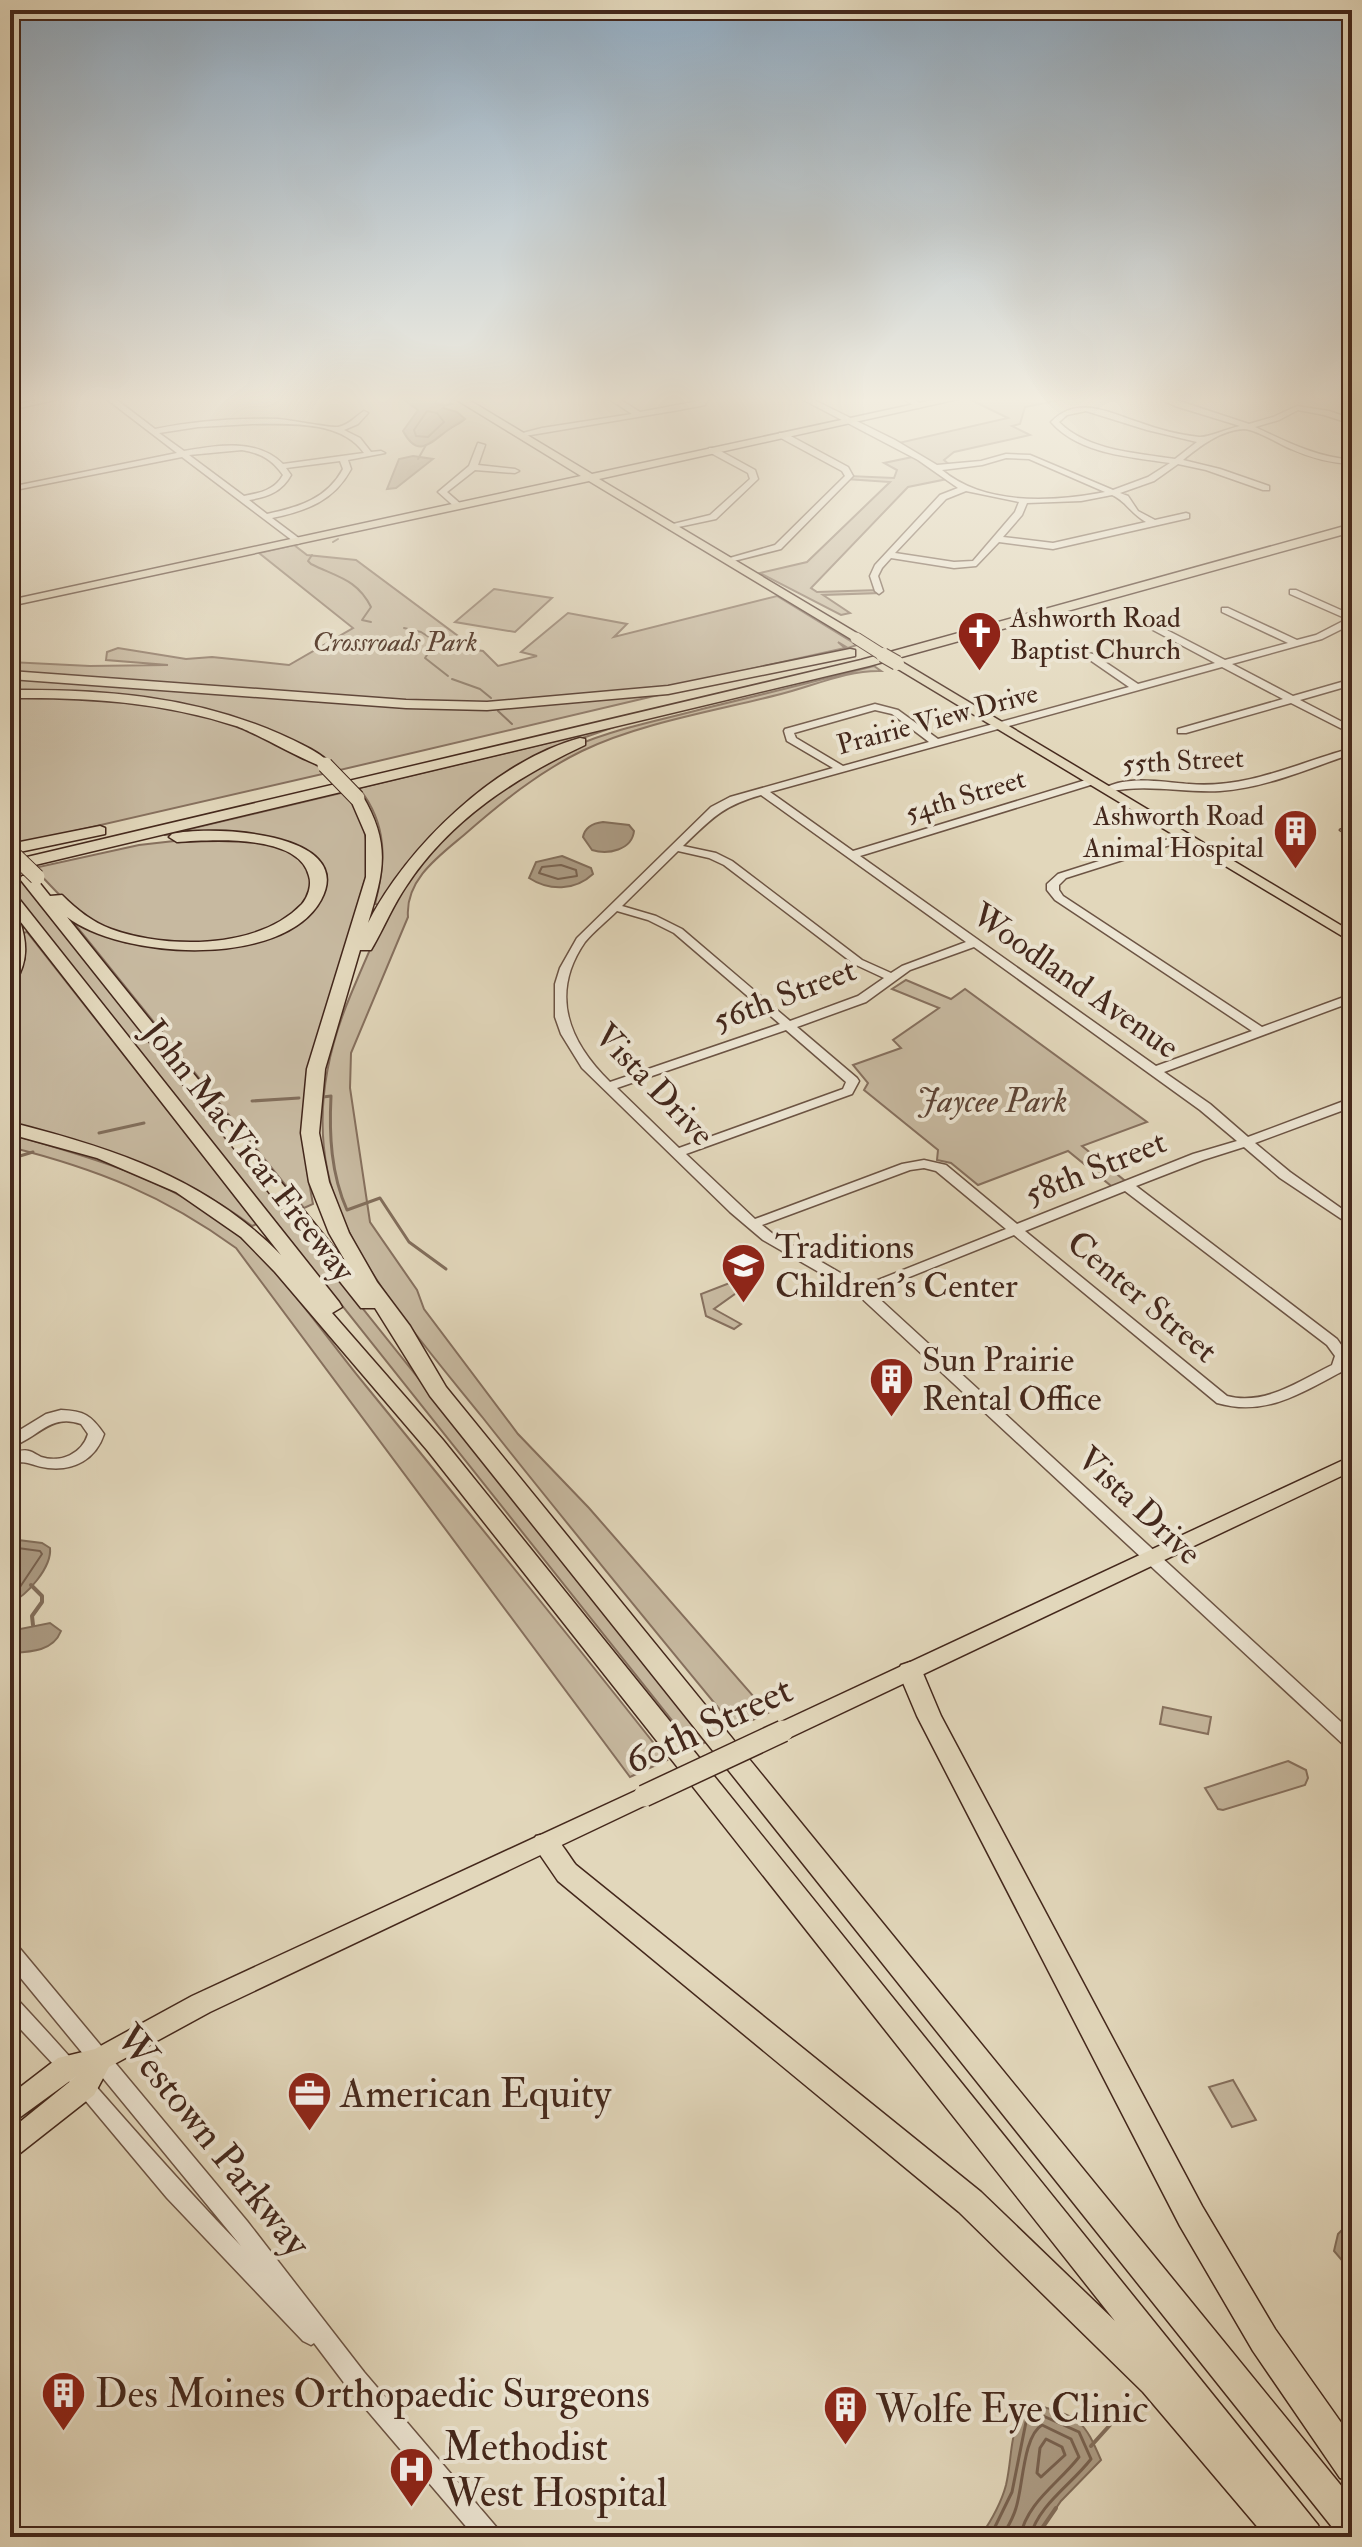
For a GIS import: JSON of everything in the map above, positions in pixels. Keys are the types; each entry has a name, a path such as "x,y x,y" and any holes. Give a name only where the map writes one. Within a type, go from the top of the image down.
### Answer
{"highway":[{"path":"10,852 853,645 1352,516"},
{"path":"32,872 923,647 1352,528"},
{"path":"10,675 393,703 487,706 668,690 853,645"},
{"path":"10,694 104,696 196,710 265,732 325,765 357,798 374,835 374,877 316,1069 310,1117 319,1182 339,1233 368,1284 403,1331 438,1391 1352,2525"},
{"path":"335,1007 375,921 397,885 435,839 465,811 499,785 560,749 726,696"},
{"path":"10,866 32,872 174,838 240,836 270,841 298,851 316,868 319,881 317,892 305,909 274,929 232,941 180,946 134,941 97,930 63,906 32,872"},
{"name":"John MacVicar Freeway","path":"10,852 32,872 438,1391"},
{"name":"John MacVicar Freeway","path":"10,898 298,1262 435,1445"},
{"path":"10,916 20,944 18,960 10,977"},
{"path":"10,1128 145,1169 217,1209 248,1233 282,1268 435,1445 1306,2537"},
{"path":"910,1671 929,1716 1191,2216 1264,2340 1352,2466"},
{"path":"545,1843 567,1873 970,2202 1154,2381 1288,2537"}],"main road":[{"path":"10,603 413,516"},
{"path":"654,516 729,561 853,645 897,663 1352,938"},
{"name":"60th Street","path":"10,2110 67,2066 100,2059 201,2004 1352,1463"},
{"path":"10,2146 85,2087 100,2059"}],"street":[{"path":"267,517 271,516"},
{"path":"672,527 714,516"},
{"path":"729,561 778,547 809,516"},
{"path":"879,591 875,572 925,516"},
{"path":"889,555 969,565 980,560 1017,516"},
{"path":"1140,516 1154,523"},
{"path":"998,539 1053,546 1186,516"},
{"path":"267,517 297,541"},
{"path":"1293,592 1352,619"},
{"path":"1225,610 1296,643"},
{"name":"Prairie View Drive","path":"614,907 719,807 762,791 1319,637 1352,619"},
{"path":"1156,628 1352,731"},
{"path":"1077,652 1090,656 1138,688"},
{"path":"1182,731 1352,682"},
{"path":"841,769 791,739 789,731 875,707 895,712 937,743"},
{"name":"55th Street","path":"1108,789 1152,782 1204,788 1232,787 1352,751"},
{"name":"54th Street","path":"851,855 1093,781"},
{"name":"Woodland Avenue","path":"762,791 1205,1107 1285,1175 1352,1222"},
{"path":"1185,837 1062,876 1053,884 1053,890 1059,898 1260,1031"},
{"path":"678,848 712,855 728,863 858,962 893,978"},
{"path":"614,907 652,918 678,931 851,1076 852,1086 848,1091 676,1153"},
{"name":"Vista Drive","path":"614,907 593,926 573,953 561,984 560,1001 561,1017 575,1050 607,1087 768,1237 862,1291 1352,1742"},
{"name":"56th Street","path":"607,1087 862,999 906,968 975,943"},
{"path":"1155,1071 1352,998"},
{"name":"58th Street","path":"862,1291 1126,1185 1352,1102"},
{"name":"Center Street","path":"753,1224 907,1167 924,1164 941,1168 1222,1400 1239,1405 1257,1405 1338,1368 1342,1356 1332,1342 1126,1185"},
{"name":"Westown Parkway","path":"10,1951 240,2228 356,2380 490,2537"},
{"name":"Westown Parkway","path":"10,2005 67,2066 174,2191 356,2380"}],"green space":[{"path":"855,516 880,516 811,588 817,592 878,590 880,593 823,595 850,613 841,615 760,573 807,562"},
{"name":"Crossroads Park","path":"294,545 307,555 356,560 477,650 483,651 498,666 537,656 521,652 568,613 627,624 614,637 777,596 857,645 848,648 838,642 845,648 662,689 521,703 399,702 10,673 10,662 90,666 168,665 106,660 107,652 118,648 186,659 212,657 289,665 353,628 259,553"},
{"path":"494,589 552,598 515,632 455,622"},
{"path":"874,666 881,671 843,676 604,741 550,769 520,789 444,851 418,880 412,892 408,917 351,1053 350,1088 370,1222 417,1290 424,1309 518,1434 589,1508 768,1713 735,1728 425,1346 370,1270 342,1217 332,1189 323,1133 326,1077 340,1021 391,906 411,874 437,843 502,788 573,747 609,733"},
{"path":"10,677 508,707 667,693 340,770 303,746 264,728 224,715 140,700 10,691"},
{"path":"54,696 162,708 231,724 265,736 327,773 14,845 10,840 10,697"},
{"path":"614,727 577,740 481,795 380,905 375,904 382,844 375,816 359,788"},
{"path":"345,792 362,822 367,853 366,876 308,1072 304,1138 313,1204 304,1208 73,922 77,920 90,930 127,943 177,949 253,940 321,895 324,881 304,850 203,833 164,835"},
{"path":"192,839 259,841 293,853 312,871 309,899 285,920 243,936 218,941 167,943 142,940 99,926 72,907 34,868 139,845"},
{"path":"15,873 708,1741 694,1748 10,888 10,874"},
{"path":"27,932 257,1224 252,1226 195,1189 136,1162 10,1122 10,985 25,959 23,933"},
{"name":"Jaycee Park","path":"906,980 951,999 965,989 1147,1122 1082,1146 1129,1184 1115,1189 1068,1151 978,1185 951,1163 937,1160 938,1150 864,1090 868,1083 853,1065 901,1048 893,1040 939,1008 892,989"},
{"path":"10,1134 147,1179 222,1222 262,1257 667,1760 630,1777 236,1248 182,1213 128,1186 10,1147"},
{"path":"740,1279 746,1286 714,1309 741,1324 734,1329 706,1316 701,1294"},
{"path":"1163,1707 1211,1717 1208,1734 1160,1724"},
{"path":"1288,1761 1306,1770 1308,1778 1305,1785 1223,1810 1218,1809 1205,1788"},
{"path":"1233,2080 1256,2120 1232,2127 1209,2087"}],"water":[{"path":"603,822 629,825 634,831 629,843 618,850 592,850 584,834 590,826"},
{"path":"562,856 591,868 593,874 578,884 562,887 545,885 529,878 536,862"},
{"path":"10,1539 42,1543 50,1548 50,1556 37,1580 10,1603"},
{"path":"50,1623 61,1631 52,1643 40,1650 10,1653 10,1631"},
{"path":"1352,2220 1352,2272 1334,2251 1338,2234"},
{"path":"1040,2406 1080,2423 1101,2460 1061,2501 1036,2537 980,2537 1004,2492 1020,2415"}],"waterway":[{"path":"333,542 338,539"},
{"path":"312,555 308,561 311,564 346,580 359,590 371,607 362,620 371,622"},
{"path":"404,628 421,632 432,639 433,646 425,658 448,676"},
{"path":"452,679 480,689 491,698"},
{"path":"498,711 512,724"},
{"path":"323,1097 331,1096 332,1154 337,1182 347,1210 380,1198 409,1242 446,1269"},
{"path":"252,1101 299,1098"},
{"path":"99,1133 144,1123"},
{"path":"10,1159 33,1152"},
{"path":"31,1585 42,1596 42,1602 32,1616 33,1625"},
{"path":"1091,2446 1110,2425"},
{"path":"1036,2537 1056,2508"}],"place":[{"name":"Ashworth Road Baptist Church","path":"979,672"},
{"name":"Ashworth Road Animal Hospital","path":"1295,870"},
{"name":"Traditions Children's Center","path":"744,1305"},
{"name":"Sun Prairie Rental Office","path":"891,1418"},
{"name":"American Equity","path":"309,2132"},
{"name":"Des Moines Orthopaedic Surgeons","path":"64,2432"},
{"name":"Wolfe Eye Clinic","path":"845,2447"},
{"name":"Methodist West Hospital","path":"412,2508"}]}
